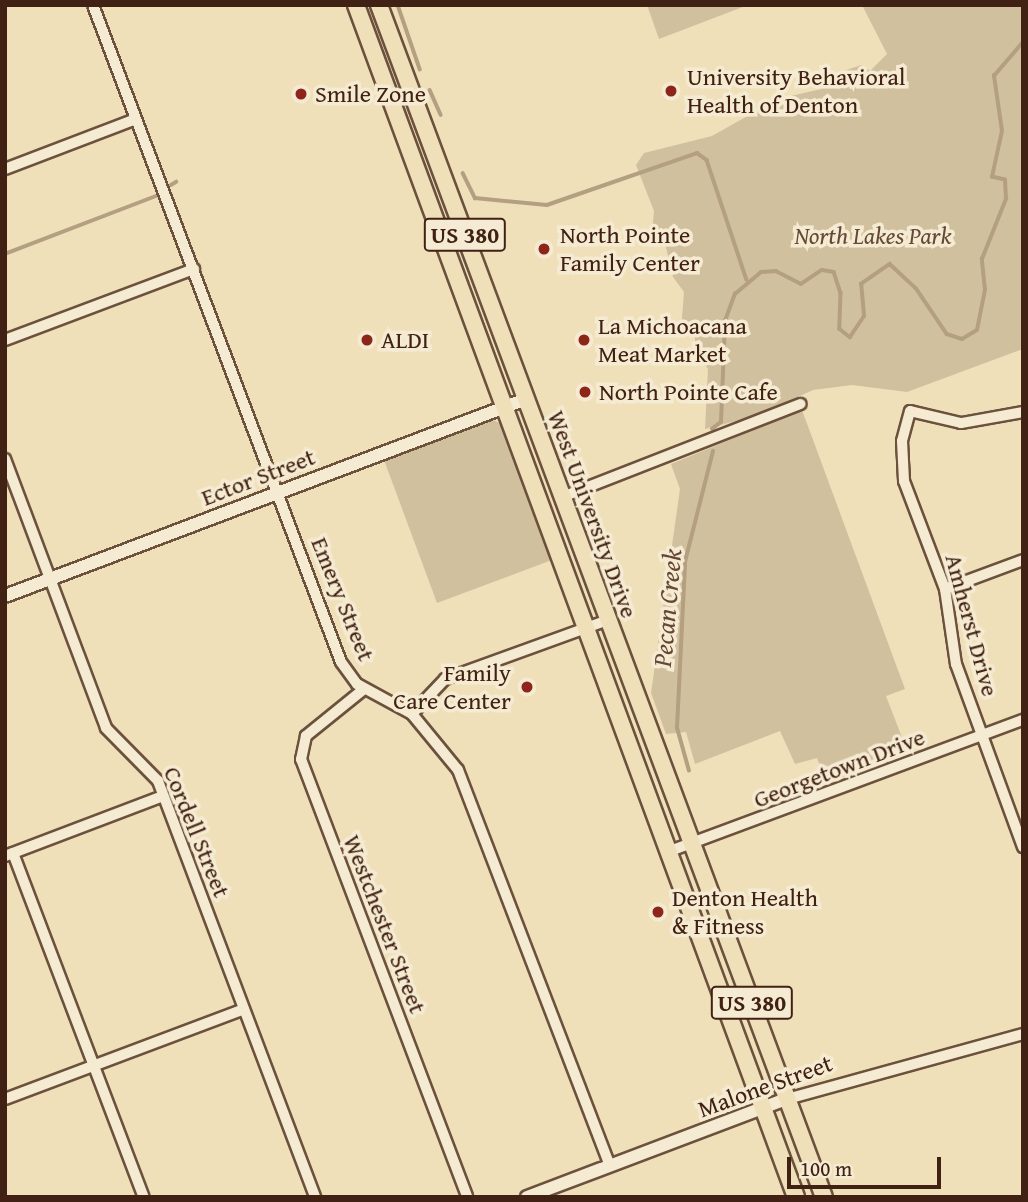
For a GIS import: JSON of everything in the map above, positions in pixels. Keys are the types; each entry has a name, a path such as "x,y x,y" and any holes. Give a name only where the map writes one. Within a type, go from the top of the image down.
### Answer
{"main road":[{"name":"West University Drive","path":"356,5 796,1197"},
{"name":"West University Drive","path":"379,5 824,1197"}],"street":[{"name":"Emery Street","path":"93,5 341,662 364,688 412,715 443,746 471,801 610,1165"},
{"path":"5,169 136,119"},
{"path":"5,340 194,269"},
{"name":"Ector Street","path":"5,596 526,399"},
{"path":"562,497 800,404"},
{"name":"Amherst Drive","path":"1023,412 961,423 910,411 902,442 904,481 945,589 956,664 1023,847"},
{"name":"Cordell Street","path":"5,459 106,727 151,769 163,796 315,1197"},
{"path":"945,589 1023,560"},
{"path":"412,715 444,679 608,620"},
{"name":"Westchester Street","path":"364,688 306,736 301,759 467,1197"},
{"name":"Georgetown Drive","path":"670,851 694,846 1023,720"},
{"path":"144,1197 9,854 163,796"},
{"path":"5,1099 244,1009"},
{"name":"Malone Street","path":"527,1197 787,1099 1023,1034"}],"green space":[{"path":"647,5 748,5 659,39"},
{"name":"North Lakes Park","path":"862,5 1023,5 1023,349 907,392 852,385 813,390 759,415 705,429 708,369 695,349 695,335 681,330 684,292 673,277 664,239 652,233 654,211 636,165 644,153 712,136 778,99 821,89 824,79 841,72 861,65 870,71 887,54"},
{"path":"802,410 905,689 886,696 908,753 826,783 817,758 795,764 780,731 695,764 686,732 666,734 651,693 680,489 671,464"},
{"path":"493,420 502,424 552,560 437,603 384,460"}],"waterway":[{"path":"398,5 420,69"},
{"name":"Pecan Creek","path":"712,429 721,422 725,321 735,294 761,272 776,271 801,284 822,270 834,272 841,293 840,329 850,337 864,316 861,284 890,264 916,288 947,334 962,339 977,330 985,290 982,259 1006,199 1005,180 992,177 1002,131 994,76 1023,42"},
{"path":"430,90 441,115"},
{"path":"463,173 475,198 547,205 697,153 707,160 747,280"},
{"path":"171,185 176,182"},
{"path":"5,254 156,196"},
{"name":"Pecan Creek","path":"689,771 677,728 685,562 713,451"}],"place":[{"name":"University Behavioral Health of Denton","path":"671,91"},
{"name":"Smile Zone","path":"301,94"},
{"name":"North Pointe Family Center","path":"544,249"},
{"name":"ALDI","path":"367,340"},
{"name":"La Michoacana Meat Market","path":"584,340"},
{"name":"North Pointe Cafe","path":"585,392"},
{"name":"Family Care Center","path":"527,687"},
{"name":"Denton Health & Fitness","path":"658,912"}]}
